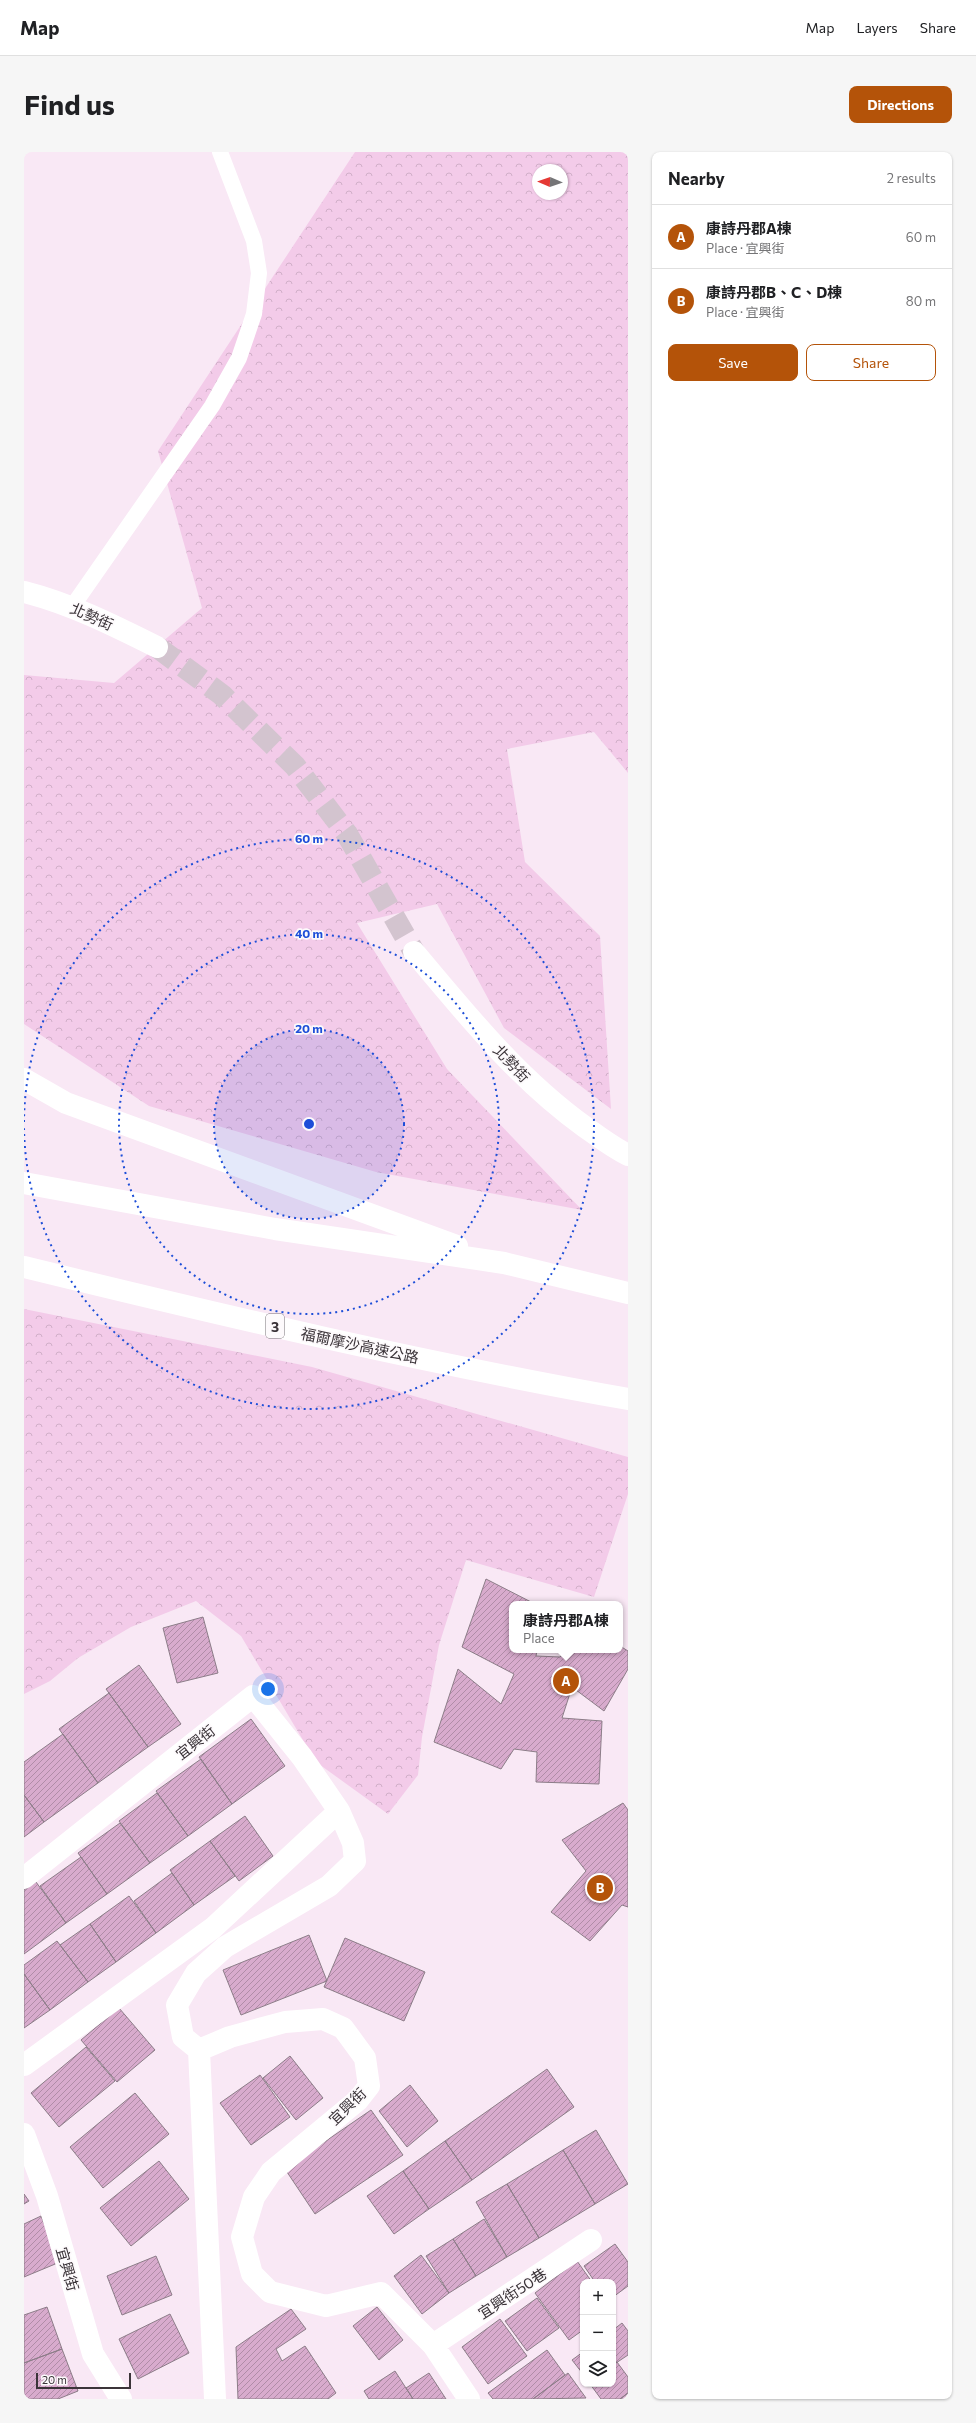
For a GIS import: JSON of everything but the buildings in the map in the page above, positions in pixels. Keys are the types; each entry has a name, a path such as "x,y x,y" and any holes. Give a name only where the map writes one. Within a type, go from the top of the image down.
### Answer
{"main road":[{"name":"北勢街","path":"24,592 72,607 157,647"},
{"name":"北勢街","path":"414,952 526,1080 564,1112 617,1150 628,1155"},
{"path":"24,1079 66,1103 504,1263"},
{"path":"24,1183 275,1229 504,1263 628,1293"},
{"name":"福爾摩沙高速公路","path":"24,1267 186,1307 528,1381 628,1399"},
{"name":"宜興街","path":"24,1878 253,1696 302,1757 339,1811 353,1843 355,1861 329,1886 225,1947 196,1973 177,2005 183,2037 199,2050 230,2037 284,2022 323,2019 343,2028 365,2058 369,2086 358,2100 271,2172 254,2197 242,2237 252,2274 270,2292 326,2306 381,2293 433,2345 469,2399"},
{"path":"24,2065 213,1928 339,1811"},
{"path":"199,2050 215,2399"},
{"name":"宜興街","path":"24,2134 47,2196 93,2354 121,2399"},
{"name":"宜興街50巷","path":"433,2345 591,2240"}],"lane":[{"path":"72,607 212,406 239,358 254,314 259,274 254,241 220,152"}],"green space":[{"path":"355,152 628,152 628,773 594,732 507,749 525,862 600,936 611,1109 504,1028 437,904 357,923 447,1069 582,1210 376,1172 149,1106 24,1024 24,675 114,683 202,608 158,451"},
{"path":"24,1309 312,1367 628,1457 628,1494 594,1597 466,1560 439,1645 422,1737 418,1775 388,1814 316,1762 241,1636 196,1601 131,1627 78,1658 50,1681 24,1694"}],"tunnel":[{"path":"157,647 222,695 295,766 347,834 414,952"}],"place":[{"name":"康詩丹郡A棟","path":"566,1681"},
{"name":"康詩丹郡B、C、D棟","path":"600,1888"}]}
